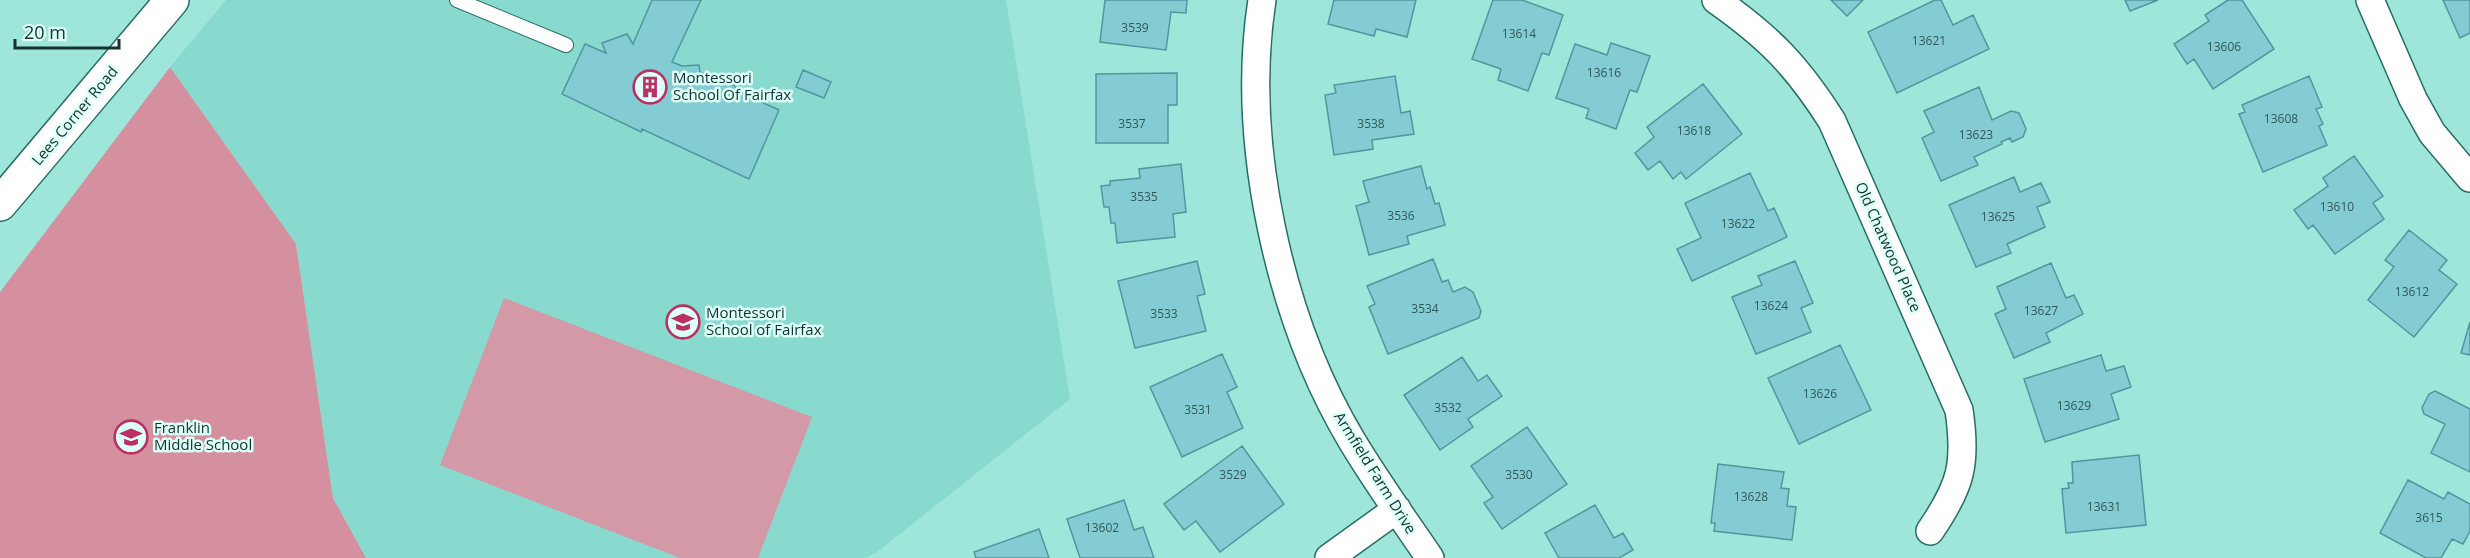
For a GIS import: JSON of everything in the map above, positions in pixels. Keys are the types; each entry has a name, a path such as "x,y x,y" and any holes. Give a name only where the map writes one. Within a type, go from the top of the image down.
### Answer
{"street":[{"name":"Lees Corner Road","path":"0,204 172,0"},
{"name":"Armfield Farm Drive","path":"1262,0 1258,24 1255,90 1260,157 1276,249 1301,333 1324,388 1352,441 1431,558"},
{"name":"Old Chatwood Place","path":"1716,0 1752,25 1783,53 1810,86 1832,121 1959,410 1963,440 1960,472 1949,504 1930,531"},
{"path":"2370,0 2414,99 2432,133 2470,178"},
{"path":"1329,558 1397,509"}],"lane":[{"path":"457,0 566,45"}],"shaded area":[{"name":"Montessori School of Fairfax","path":"226,0 1006,0 1070,399 877,552 865,558 366,558 333,498 296,244 170,67"},
{"name":"Franklin Middle School","path":"170,67 296,244 333,498 366,558 0,558 0,292"},
{"path":"504,298 812,417 758,558 680,558 440,465"}],"building":[{"name":"Montessori School Of Fairfax","path":"652,0 701,0 672,62 682,66 699,65 700,72 722,82 728,78 739,92 779,110 749,179 642,129 641,132 562,94 585,44 606,53 602,43 627,34 633,44"},
{"path":"1105,0 1187,0 1186,13 1171,12 1166,50 1100,42"},
{"path":"1334,0 1416,0 1407,37 1376,29 1374,36 1328,24"},
{"path":"1493,0 1522,0 1563,15 1549,55 1542,53 1528,91 1498,80 1501,69 1472,59"},
{"path":"1831,0 1863,0 1847,16"},
{"path":"1935,0 1941,0 1953,25 1973,15 1989,49 1897,93 1868,32"},
{"path":"2125,0 2158,0 2130,11"},
{"path":"2228,0 2242,0 2274,49 2213,89 2194,59 2187,64 2174,44 2209,21 2205,15"},
{"path":"2443,0 2470,0 2470,33 2460,38"},
{"path":"1611,43 1650,56 1637,92 1630,90 1616,129 1586,118 1589,109 1556,98 1575,44 1607,55"},
{"path":"803,70 831,82 824,98 796,87"},
{"path":"1177,73 1177,105 1168,105 1168,143 1096,143 1096,74"},
{"path":"1395,76 1401,113 1410,111 1414,134 1372,140 1373,149 1334,155 1325,95 1336,93 1334,85"},
{"path":"2309,76 2322,107 2316,109 2323,124 2319,126 2327,145 2263,172 2239,114 2245,112 2242,105"},
{"path":"1703,84 1742,134 1686,179 1681,172 1673,179 1660,161 1648,170 1635,153 1654,137 1647,127"},
{"path":"1979,87 1992,120 2011,111 2019,113 2026,129 2023,137 2012,142 2010,138 2001,142 2002,144 1974,157 1978,165 1941,181 1922,138 1934,132 1924,111"},
{"path":"2354,156 2383,196 2373,203 2384,219 2335,254 2313,225 2308,229 2294,210 2328,186 2323,178"},
{"path":"1181,164 1186,212 1173,214 1175,237 1117,243 1115,223 1111,223 1109,207 1104,207 1101,186 1110,185 1110,181 1140,178 1139,169"},
{"path":"1421,166 1427,189 1430,187 1435,204 1439,203 1445,225 1407,236 1409,244 1369,255 1356,206 1369,202 1363,181"},
{"path":"1750,173 1768,211 1774,208 1787,237 1692,281 1677,249 1701,238 1685,203"},
{"path":"2014,177 2020,192 2041,183 2050,202 2037,207 2045,227 2007,244 2011,253 1976,267 1949,205"},
{"path":"2409,230 2447,260 2439,270 2457,284 2414,337 2368,300 2394,267 2385,260"},
{"path":"1433,259 1442,282 1448,280 1453,292 1465,287 1473,292 1481,311 1479,318 1388,354 1369,307 1375,304 1367,286"},
{"path":"1197,261 1205,294 1197,296 1206,331 1135,348 1118,281"},
{"path":"1795,261 1813,303 1801,308 1811,332 1756,354 1732,297 1762,285 1758,276"},
{"path":"2051,263 2066,298 2074,295 2083,314 2046,333 2050,342 2014,358 1995,314 2006,309 1997,287"},
{"path":"2470,322 2470,355 2461,353"},
{"path":"1840,345 1871,410 1799,444 1768,378"},
{"path":"1222,354 1237,387 1227,392 1243,428 1182,457 1150,387"},
{"path":"2101,355 2106,371 2124,366 2131,387 2111,394 2119,419 2045,442 2024,379"},
{"path":"1462,357 1478,381 1487,375 1502,396 1468,419 1473,427 1440,450 1404,395"},
{"path":"2435,391 2470,409 2470,472 2431,453 2445,424 2424,414 2422,408 2429,394"},
{"path":"1527,427 1567,484 1502,529 1484,503 1493,497 1471,466"},
{"path":"1242,446 1284,504 1220,552 1196,521 1184,530 1164,504"},
{"path":"2139,455 2146,525 2066,533 2062,489 2069,488 2068,483 2073,483 2072,462"},
{"path":"1718,464 1784,472 1781,488 1789,489 1787,506 1796,507 1792,540 1714,531 1715,523 1711,523"},
{"path":"2408,480 2444,499 2448,492 2470,504 2470,531 2463,544 2452,539 2441,558 2426,558 2380,533"},
{"path":"1124,500 1134,530 1143,527 1154,558 1080,558 1067,519"},
{"path":"1595,505 1614,538 1623,533 1633,550 1619,558 1559,558 1545,533"},
{"path":"1039,529 1049,558 976,558 974,552"}],"place":[{"name":"Montessori School Of Fairfax","path":"650,87"},
{"name":"Montessori School of Fairfax","path":"683,322"},
{"name":"Franklin Middle School","path":"131,437"}]}
